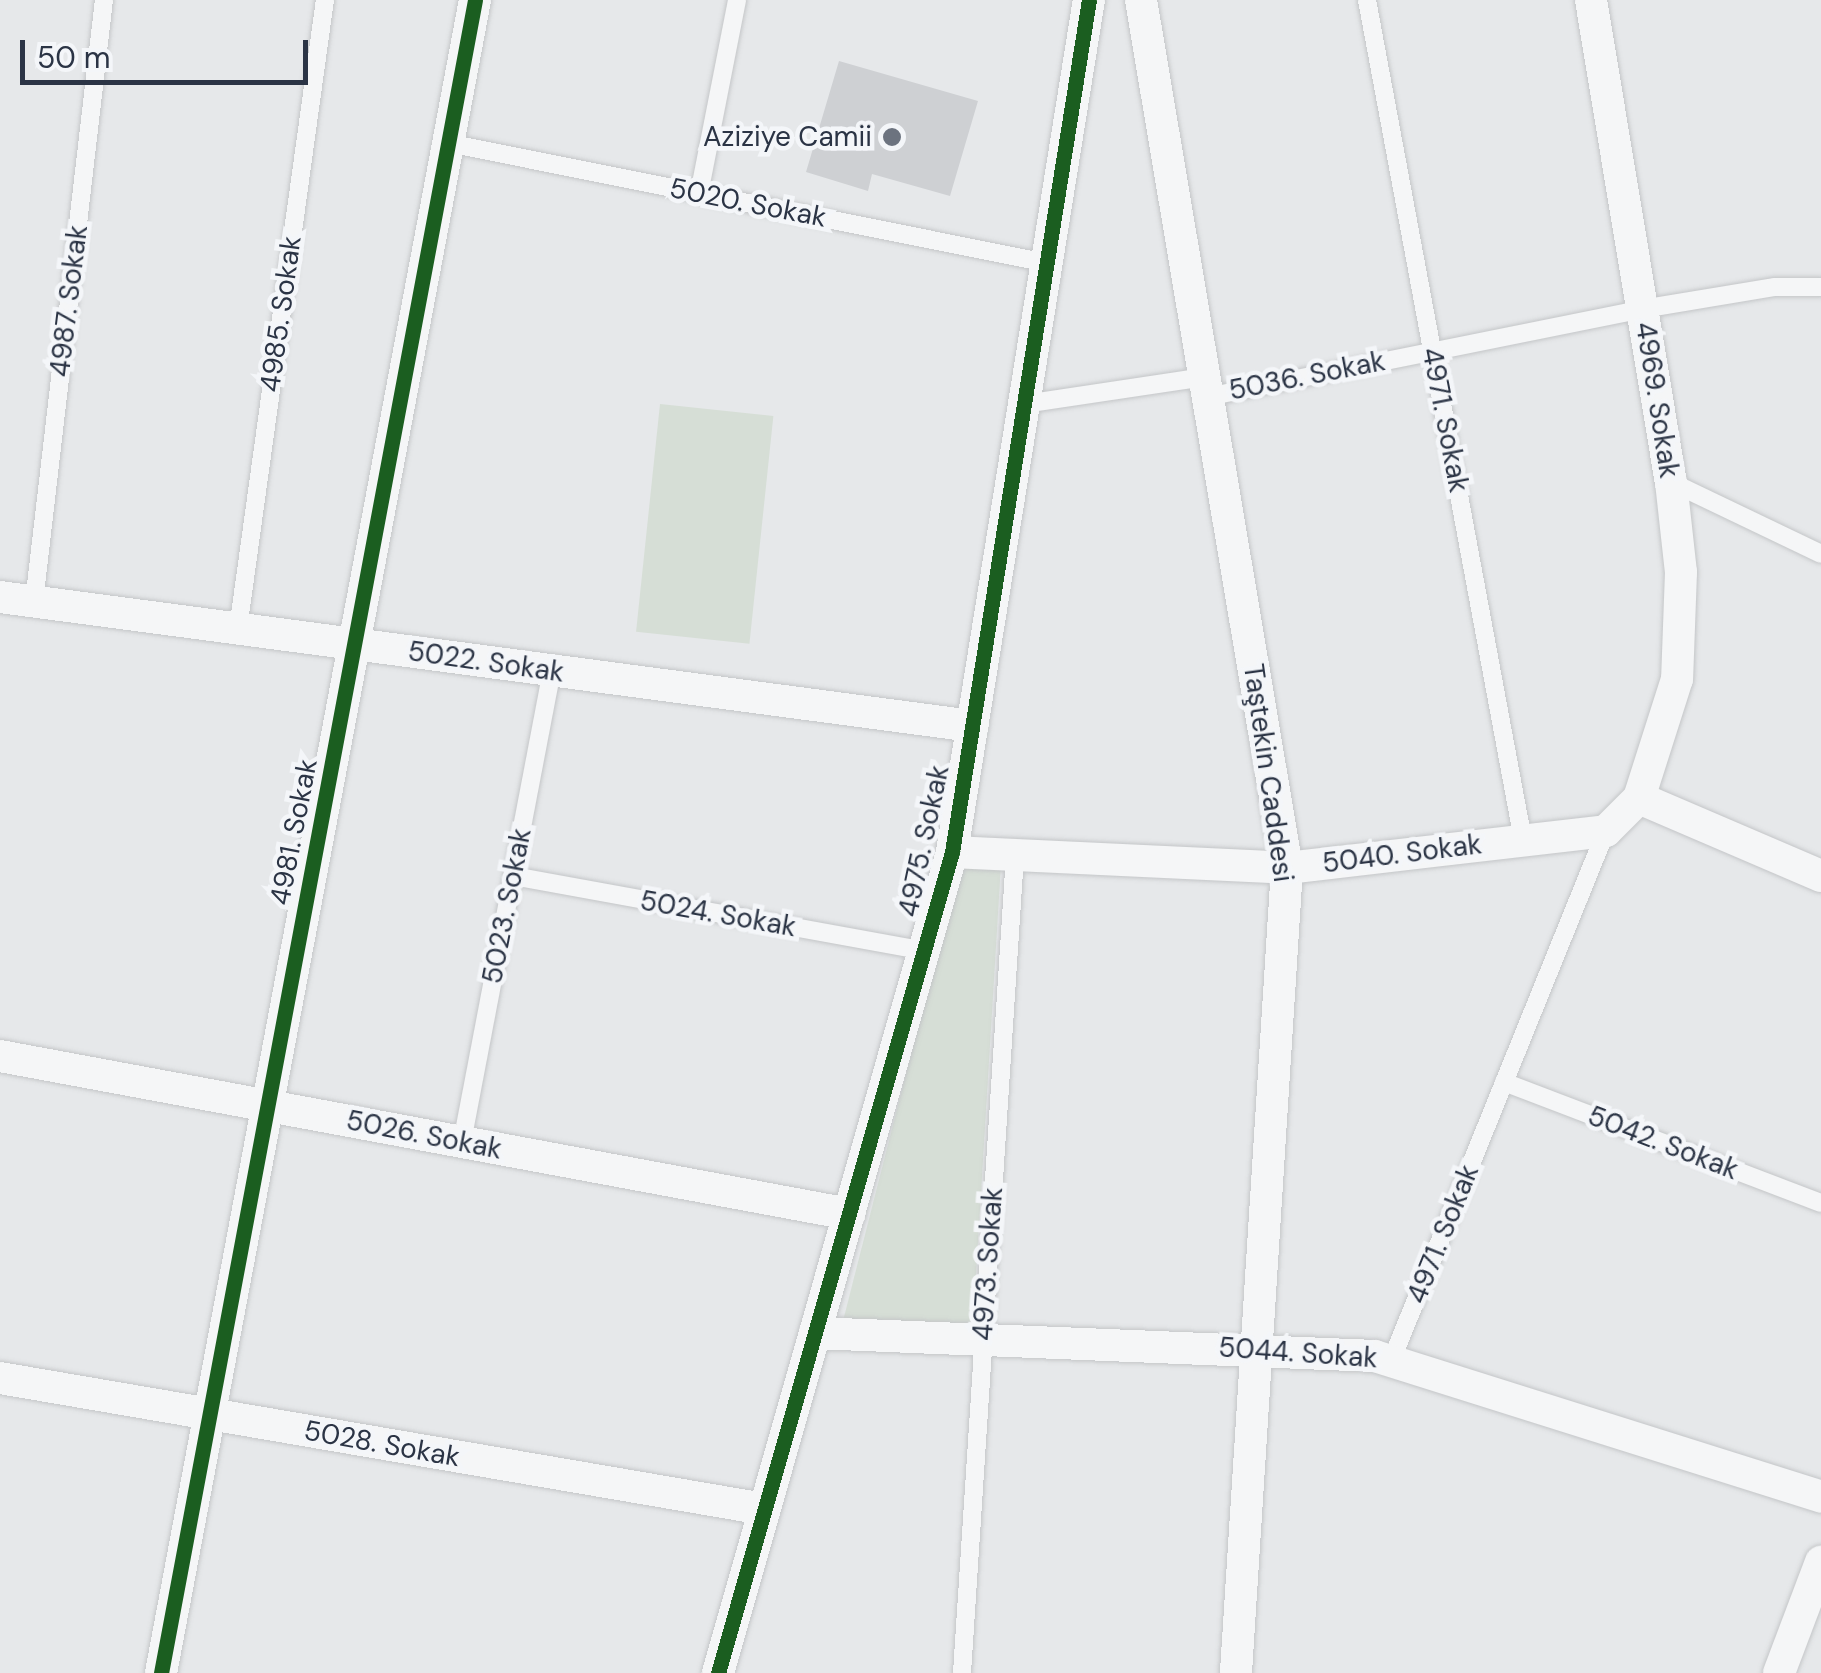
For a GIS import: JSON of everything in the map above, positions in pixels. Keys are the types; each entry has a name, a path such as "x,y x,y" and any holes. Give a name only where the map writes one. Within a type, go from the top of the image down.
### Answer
{"street":[{"name":"4981. Sokak","path":"161,1673 475,0"},
{"name":"4975. Sokak","path":"718,1673 952,852 1089,0"},
{"name":"Taştekin Caddesi","path":"1141,0 1287,868 1236,1673"},
{"name":"4969. Sokak","path":"1591,0 1671,482 1681,572 1677,679 1639,798"},
{"name":"5022. Sokak","path":"0,598 972,726"},
{"path":"1606,831 1639,798 1821,876"},
{"name":"5040. Sokak","path":"952,852 1287,868 1606,831"},
{"name":"5026. Sokak","path":"0,1056 849,1214"},
{"name":"5044. Sokak","path":"815,1333 1354,1353 1392,1360 1821,1497"},
{"name":"5028. Sokak","path":"0,1378 764,1509"},
{"path":"1779,1673 1821,1562"}],"lane":[{"name":"4987. Sokak","path":"34,602 104,0"},
{"name":"4985. Sokak","path":"238,629 325,0"},
{"path":"699,194 737,0"},
{"name":"4971. Sokak","path":"1367,0 1524,840"},
{"name":"5020. Sokak","path":"448,143 1047,263"},
{"name":"5036. Sokak","path":"1024,404 1206,386 1432,351 1775,287 1821,287"},
{"path":"1671,482 1821,554"},
{"name":"5023. Sokak","path":"462,1142 552,670"},
{"name":"4971. Sokak","path":"1392,1360 1606,831"},
{"name":"4973. Sokak","path":"962,1673 1015,855"},
{"name":"5024. Sokak","path":"512,876 924,952"},
{"name":"5042. Sokak","path":"1504,1082 1821,1203"}],"shaded area":[{"path":"660,404 773,416 749,644 636,632"},
{"path":"961,858 1001,864 973,1324 843,1321"}],"building":[{"name":"Aziziye Camii","path":"839,61 978,101 950,196 872,174 868,191 806,172"}],"cycle path":[{"path":"161,1673 475,0"},
{"path":"718,1673 952,852 1089,0"}],"place":[{"name":"Aziziye Camii","path":"892,137"}]}
